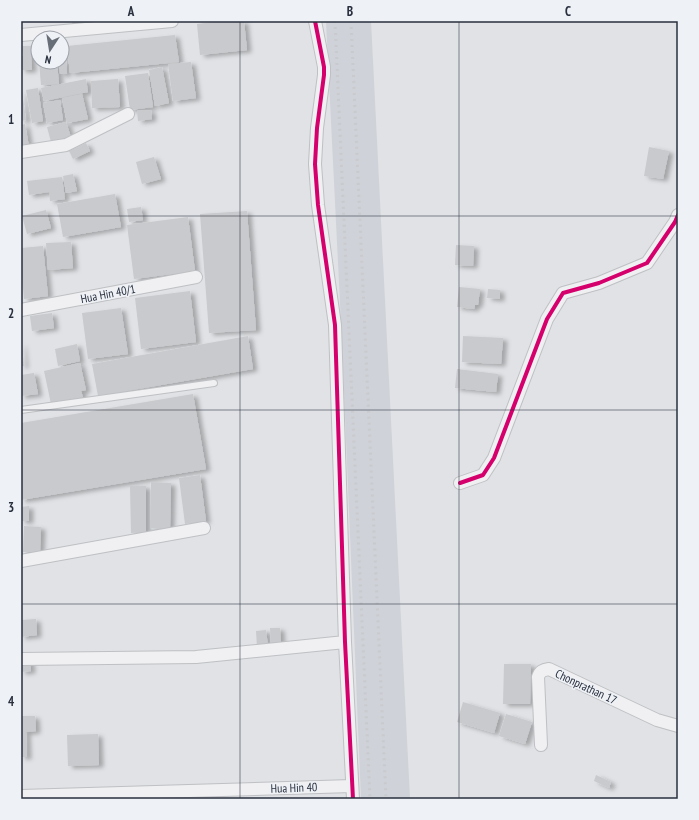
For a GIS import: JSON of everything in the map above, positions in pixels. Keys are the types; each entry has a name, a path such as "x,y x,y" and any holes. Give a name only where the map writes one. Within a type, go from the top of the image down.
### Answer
{"street":[{"path":"21,34 172,21"},
{"path":"315,21 324,67 317,128 315,164 318,205 335,325 345,642 352,799"},
{"path":"21,152 66,145 128,114"},
{"path":"460,483 484,475 494,458 547,319 563,293 599,283 647,263 675,222 678,215"},
{"name":"Hua Hin 40/1","path":"21,310 196,277"},
{"path":"21,561 204,528"},
{"path":"21,659 196,656 345,642"},
{"name":"Chonprathan 17","path":"541,745 538,677 539,673 543,670 549,669 657,720 678,726"},
{"name":"Hua Hin 40","path":"21,796 352,786"}],"lane":[{"path":"21,410 214,383"}],"shaded area":[{"path":"326,21 371,21 410,799 361,799 342,343"}],"building":[{"path":"72,21 100,21 100,25 72,25"},
{"path":"221,21 244,21 247,50 200,55 197,24"},
{"path":"175,35 179,62 70,73 70,46"},
{"path":"22,46 30,46 30,70 21,70 21,56 23,56"},
{"path":"191,62 196,98 173,101 168,64"},
{"path":"162,67 169,103 155,106 149,70"},
{"path":"40,70 58,70 59,84 41,85"},
{"path":"60,70 67,70 67,74 60,74"},
{"path":"148,73 153,107 130,110 125,76"},
{"path":"86,79 88,92 44,101 41,88"},
{"path":"118,79 120,107 92,108 91,81"},
{"path":"38,88 43,121 32,123 26,90"},
{"path":"22,91 26,120 21,121 21,92"},
{"path":"82,94 88,119 67,123 62,98"},
{"path":"60,100 63,120 47,123 43,103"},
{"path":"151,110 152,119 138,121 137,111"},
{"path":"66,122 71,137 51,142 47,127"},
{"path":"25,124 29,147 21,148 21,125"},
{"path":"86,143 90,151 73,159 69,151"},
{"path":"649,147 669,151 663,179 644,176"},
{"path":"154,157 161,179 142,184 136,162"},
{"path":"73,174 77,191 66,193 63,176"},
{"path":"62,177 65,199 50,201 49,192 29,195 27,181"},
{"path":"115,194 121,227 63,237 57,204"},
{"path":"141,207 143,220 129,222 127,209"},
{"path":"46,210 51,228 27,234 22,216"},
{"path":"247,211 256,330 209,333 200,214"},
{"path":"188,217 195,271 134,279 127,225"},
{"path":"71,242 73,268 48,270 46,243"},
{"path":"456,245 474,246 473,266 455,265"},
{"path":"43,246 48,296 24,299 21,248"},
{"path":"459,287 480,289 478,305 475,305 474,309 457,307"},
{"path":"488,289 500,290 500,299 487,298"},
{"path":"190,291 196,342 141,349 135,298"},
{"path":"121,308 128,354 88,359 82,313"},
{"path":"52,313 54,328 32,331 30,316"},
{"path":"248,336 253,369 98,396 92,364"},
{"path":"463,336 503,338 501,364 462,362"},
{"path":"22,344 24,366 21,366"},
{"path":"77,344 80,361 58,366 55,349"},
{"path":"80,363 86,390 81,391 83,397 51,404 44,371"},
{"path":"457,369 498,374 496,392 455,388"},
{"path":"34,373 38,394 21,396 21,375"},
{"path":"193,394 206,469 21,500 21,423"},
{"path":"200,475 206,521 185,524 179,478"},
{"path":"151,482 171,483 170,529 150,528"},
{"path":"130,486 146,486 146,532 131,533"},
{"path":"29,506 29,521 21,521 21,507"},
{"path":"24,526 41,527 40,552 23,552"},
{"path":"36,619 37,635 21,637 21,620"},
{"path":"270,628 280,628 281,645 271,646"},
{"path":"266,630 268,646 257,647 256,631"},
{"path":"30,660 31,671 21,672 21,661"},
{"path":"504,664 531,664 530,704 503,704"},
{"path":"463,702 500,713 494,733 457,722"},
{"path":"506,714 532,722 525,744 499,736"},
{"path":"21,716 35,716 36,731 26,732 27,757 21,757"},
{"path":"98,734 99,765 68,766 67,735"},
{"path":"596,775 611,782 609,788 594,781"}],"railway":[{"path":"335,21 370,799"},
{"path":"351,21 386,799"}],"cycle path":[{"path":"315,21 324,67 317,128 315,164 318,205 335,325 345,642 353,799"},
{"path":"460,483 483,475 494,458 547,319 563,293 599,283 647,263 675,222 678,215"}]}
